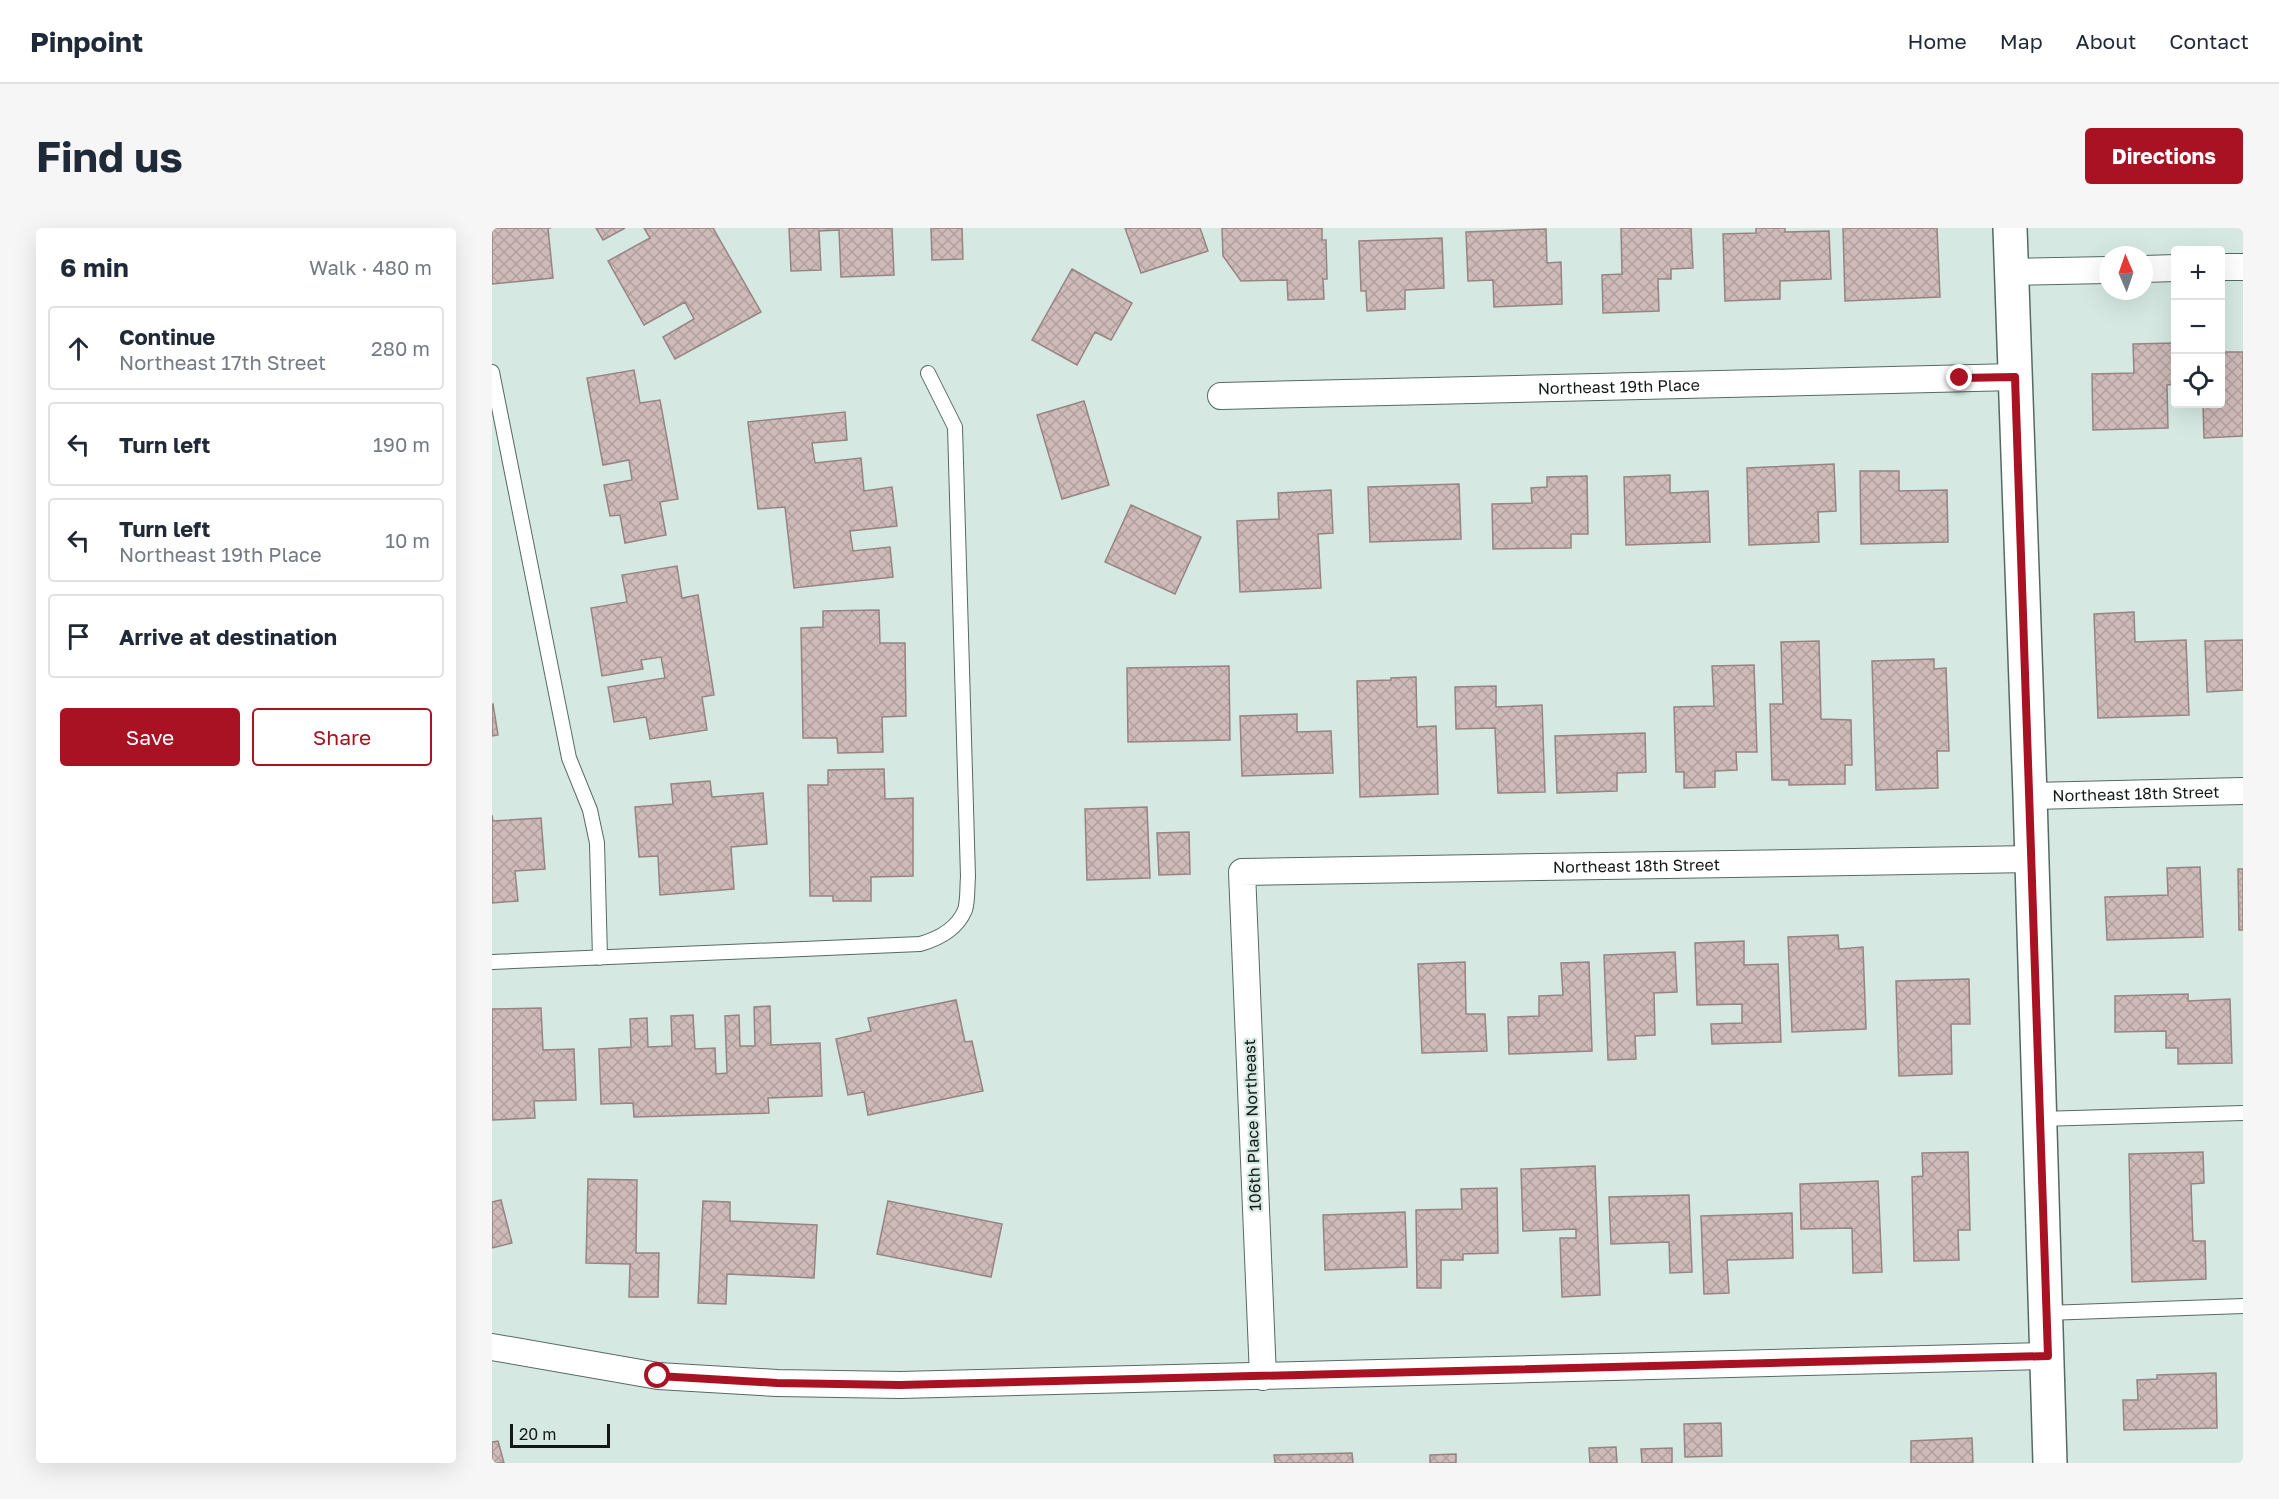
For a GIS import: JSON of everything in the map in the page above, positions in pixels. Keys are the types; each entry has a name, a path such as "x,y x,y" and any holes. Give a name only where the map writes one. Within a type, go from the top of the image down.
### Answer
{"main road":[{"path":"2010,228 2050,1463"}],"street":[{"path":"2225,267 2243,267"},
{"path":"2153,269 2171,268"},
{"path":"2012,272 2099,270"},
{"name":"Northeast 19th Place","path":"1221,396 2015,377"},
{"name":"Northeast 18th Street","path":"2030,796 2243,791"},
{"name":"Northeast 18th Street","path":"1242,872 2032,859"},
{"name":"106th Place Northeast","path":"1242,872 1263,1377"},
{"path":"492,1347 658,1376 777,1383 900,1385 2048,1356"}],"lane":[{"path":"492,372 569,758 590,810 597,843 600,958"},
{"path":"492,962 920,944 936,939 953,927 965,910 968,877 955,428 928,373"},
{"path":"2040,1119 2243,1113"},
{"path":"2046,1313 2243,1306"}],"building":[{"path":"492,228 548,228 553,278 492,284"},
{"path":"596,228 625,228 603,240"},
{"path":"644,228 713,228 761,312 675,359 663,337 694,319 685,302 644,325 608,261 650,238"},
{"path":"789,228 892,228 894,275 841,277 839,230 819,231 821,270 791,271"},
{"path":"931,228 962,228 963,259 932,260"},
{"path":"1125,228 1200,228 1208,251 1141,273"},
{"path":"1222,228 1322,228 1322,240 1326,240 1327,279 1323,279 1324,299 1288,300 1287,280 1241,281 1223,256"},
{"path":"1621,228 1691,228 1693,268 1671,269 1671,279 1658,279 1659,311 1603,313 1602,275 1622,274"},
{"path":"1756,228 1785,228 1785,232 1829,231 1831,279 1780,281 1780,299 1725,301 1723,234 1756,233"},
{"path":"1843,228 1937,228 1940,297 1845,301"},
{"path":"1546,229 1547,263 1561,262 1562,304 1494,307 1493,280 1468,281 1466,232"},
{"path":"1442,238 1444,288 1405,290 1405,309 1367,311 1366,291 1361,291 1359,241"},
{"path":"1072,269 1132,303 1111,340 1095,332 1077,365 1032,340"},
{"path":"2171,343 2171,384 2167,385 2168,428 2093,430 2092,374 2134,373 2133,344"},
{"path":"2225,352 2243,352 2243,436 2204,438 2203,408 2225,408"},
{"path":"634,370 640,403 660,400 678,499 660,502 666,535 625,543 620,515 610,516 604,485 632,480 629,460 603,465 587,378"},
{"path":"1084,401 1109,485 1062,499 1037,415"},
{"path":"845,412 847,440 812,443 815,463 861,458 864,491 892,487 897,526 850,531 853,551 890,547 893,577 794,588 785,507 758,509 748,422"},
{"path":"1834,464 1836,511 1818,512 1819,542 1749,545 1747,468"},
{"path":"1860,471 1899,471 1899,491 1947,490 1948,542 1861,544"},
{"path":"1670,475 1670,493 1708,491 1710,542 1626,545 1624,477"},
{"path":"1587,476 1588,534 1571,534 1571,548 1493,549 1492,504 1532,503 1531,488 1547,487 1547,477"},
{"path":"1459,484 1461,539 1370,542 1368,487"},
{"path":"1331,490 1333,533 1318,534 1321,588 1240,592 1237,521 1279,519 1278,493"},
{"path":"1131,505 1201,537 1175,594 1105,562"},
{"path":"677,566 682,598 698,595 714,695 702,697 707,730 650,739 646,717 614,722 608,687 665,678 661,657 641,660 643,669 602,676 591,608 627,602 622,575"},
{"path":"879,610 880,643 905,643 906,716 882,717 883,752 838,753 837,738 803,738 801,628 823,627 823,611"},
{"path":"2134,612 2135,642 2186,640 2189,715 2098,718 2094,614"},
{"path":"2243,640 2243,690 2207,692 2205,641"},
{"path":"1819,641 1821,719 1851,720 1852,765 1845,765 1845,784 1789,785 1789,780 1772,780 1770,704 1783,704 1781,642"},
{"path":"1934,659 1934,669 1946,668 1949,751 1937,751 1938,788 1876,790 1872,661"},
{"path":"1754,665 1757,752 1736,752 1737,770 1715,771 1715,787 1684,788 1684,772 1676,772 1674,707 1714,706 1712,666"},
{"path":"1229,666 1230,740 1128,742 1127,668"},
{"path":"1416,677 1417,727 1436,726 1438,794 1360,797 1357,681"},
{"path":"1496,686 1496,707 1542,705 1545,792 1498,793 1495,728 1456,729 1455,687"},
{"path":"492,705 498,735 492,736"},
{"path":"1297,714 1297,732 1331,731 1333,773 1242,776 1240,716"},
{"path":"1645,733 1646,772 1617,773 1617,791 1557,793 1555,736"},
{"path":"884,769 885,799 913,798 913,876 871,877 871,901 833,901 833,896 810,896 808,785 828,785 828,770"},
{"path":"710,781 712,797 763,793 767,844 731,847 734,889 660,895 658,856 639,857 635,807 673,804 671,784"},
{"path":"1147,807 1150,878 1087,880 1085,809"},
{"path":"492,815 493,821 541,818 545,869 515,871 518,901 492,903"},
{"path":"1189,832 1190,874 1159,875 1157,833"},
{"path":"2200,867 2203,937 2107,940 2105,897 2168,895 2167,868"},
{"path":"2238,869 2243,869 2243,930 2239,930"},
{"path":"1838,935 1839,949 1863,947 1866,1029 1792,1032 1788,937"},
{"path":"1744,941 1744,965 1778,964 1781,1042 1712,1044 1711,1024 1742,1023 1742,1004 1697,1005 1695,943"},
{"path":"1675,952 1677,992 1654,993 1655,1035 1635,1036 1636,1059 1608,1060 1604,955"},
{"path":"1465,962 1466,1014 1485,1014 1487,1051 1422,1053 1418,964"},
{"path":"1589,962 1592,1051 1509,1054 1508,1017 1539,1016 1539,996 1563,995 1561,963"},
{"path":"1969,979 1970,1024 1951,1024 1952,1074 1899,1076 1896,981"},
{"path":"2188,994 2188,1001 2230,999 2232,1063 2178,1064 2178,1048 2166,1048 2166,1031 2115,1032 2115,996"},
{"path":"956,1000 965,1042 972,1041 983,1091 868,1115 864,1092 848,1095 836,1039 871,1031 868,1018"},
{"path":"770,1006 771,1045 820,1043 822,1096 768,1098 769,1113 634,1117 633,1103 601,1104 599,1049 631,1047 630,1019 647,1018 648,1047 672,1046 671,1016 693,1015 695,1049 715,1048 716,1074 727,1073 725,1016 739,1015 740,1046 755,1046 754,1007"},
{"path":"541,1008 543,1050 574,1049 576,1100 534,1101 535,1118 492,1120 492,1009"},
{"path":"1968,1152 1970,1230 1958,1230 1959,1260 1914,1261 1912,1177 1923,1176 1922,1153"},
{"path":"2203,1152 2204,1183 2191,1184 2193,1241 2205,1241 2206,1279 2132,1282 2129,1154"},
{"path":"1595,1166 1600,1295 1562,1297 1560,1238 1576,1238 1576,1229 1523,1231 1521,1169"},
{"path":"588,1179 637,1180 636,1253 659,1253 658,1297 629,1297 630,1264 586,1263"},
{"path":"1878,1181 1882,1272 1853,1273 1852,1228 1801,1229 1800,1184"},
{"path":"1497,1188 1498,1253 1463,1254 1463,1260 1441,1260 1441,1288 1417,1288 1416,1210 1462,1209 1461,1189"},
{"path":"1689,1195 1692,1272 1670,1273 1669,1242 1611,1244 1609,1197"},
{"path":"501,1200 512,1243 492,1248 492,1202"},
{"path":"703,1201 730,1202 730,1221 817,1225 814,1278 727,1274 726,1304 698,1303"},
{"path":"888,1201 1002,1224 991,1277 877,1254"},
{"path":"1405,1212 1407,1267 1325,1270 1323,1215"},
{"path":"1792,1213 1793,1258 1727,1260 1729,1293 1704,1294 1701,1216"},
{"path":"2216,1373 2217,1428 2124,1430 2123,1400 2138,1400 2137,1380 2157,1379 2157,1375"},
{"path":"1721,1423 1722,1456 1685,1457 1684,1424"},
{"path":"1972,1438 1973,1463 1911,1463 1911,1441"},
{"path":"498,1441 504,1463 492,1463 492,1442"},
{"path":"1616,1447 1617,1463 1590,1463 1589,1448"},
{"path":"1672,1448 1672,1463 1642,1463 1641,1449"},
{"path":"1352,1453 1353,1463 1275,1463 1274,1455"},
{"path":"1456,1454 1456,1463 1430,1463 1430,1455"}],"route":[{"path":"658,1376 777,1383 900,1385 2048,1356 2015,377 1960,378"}]}
